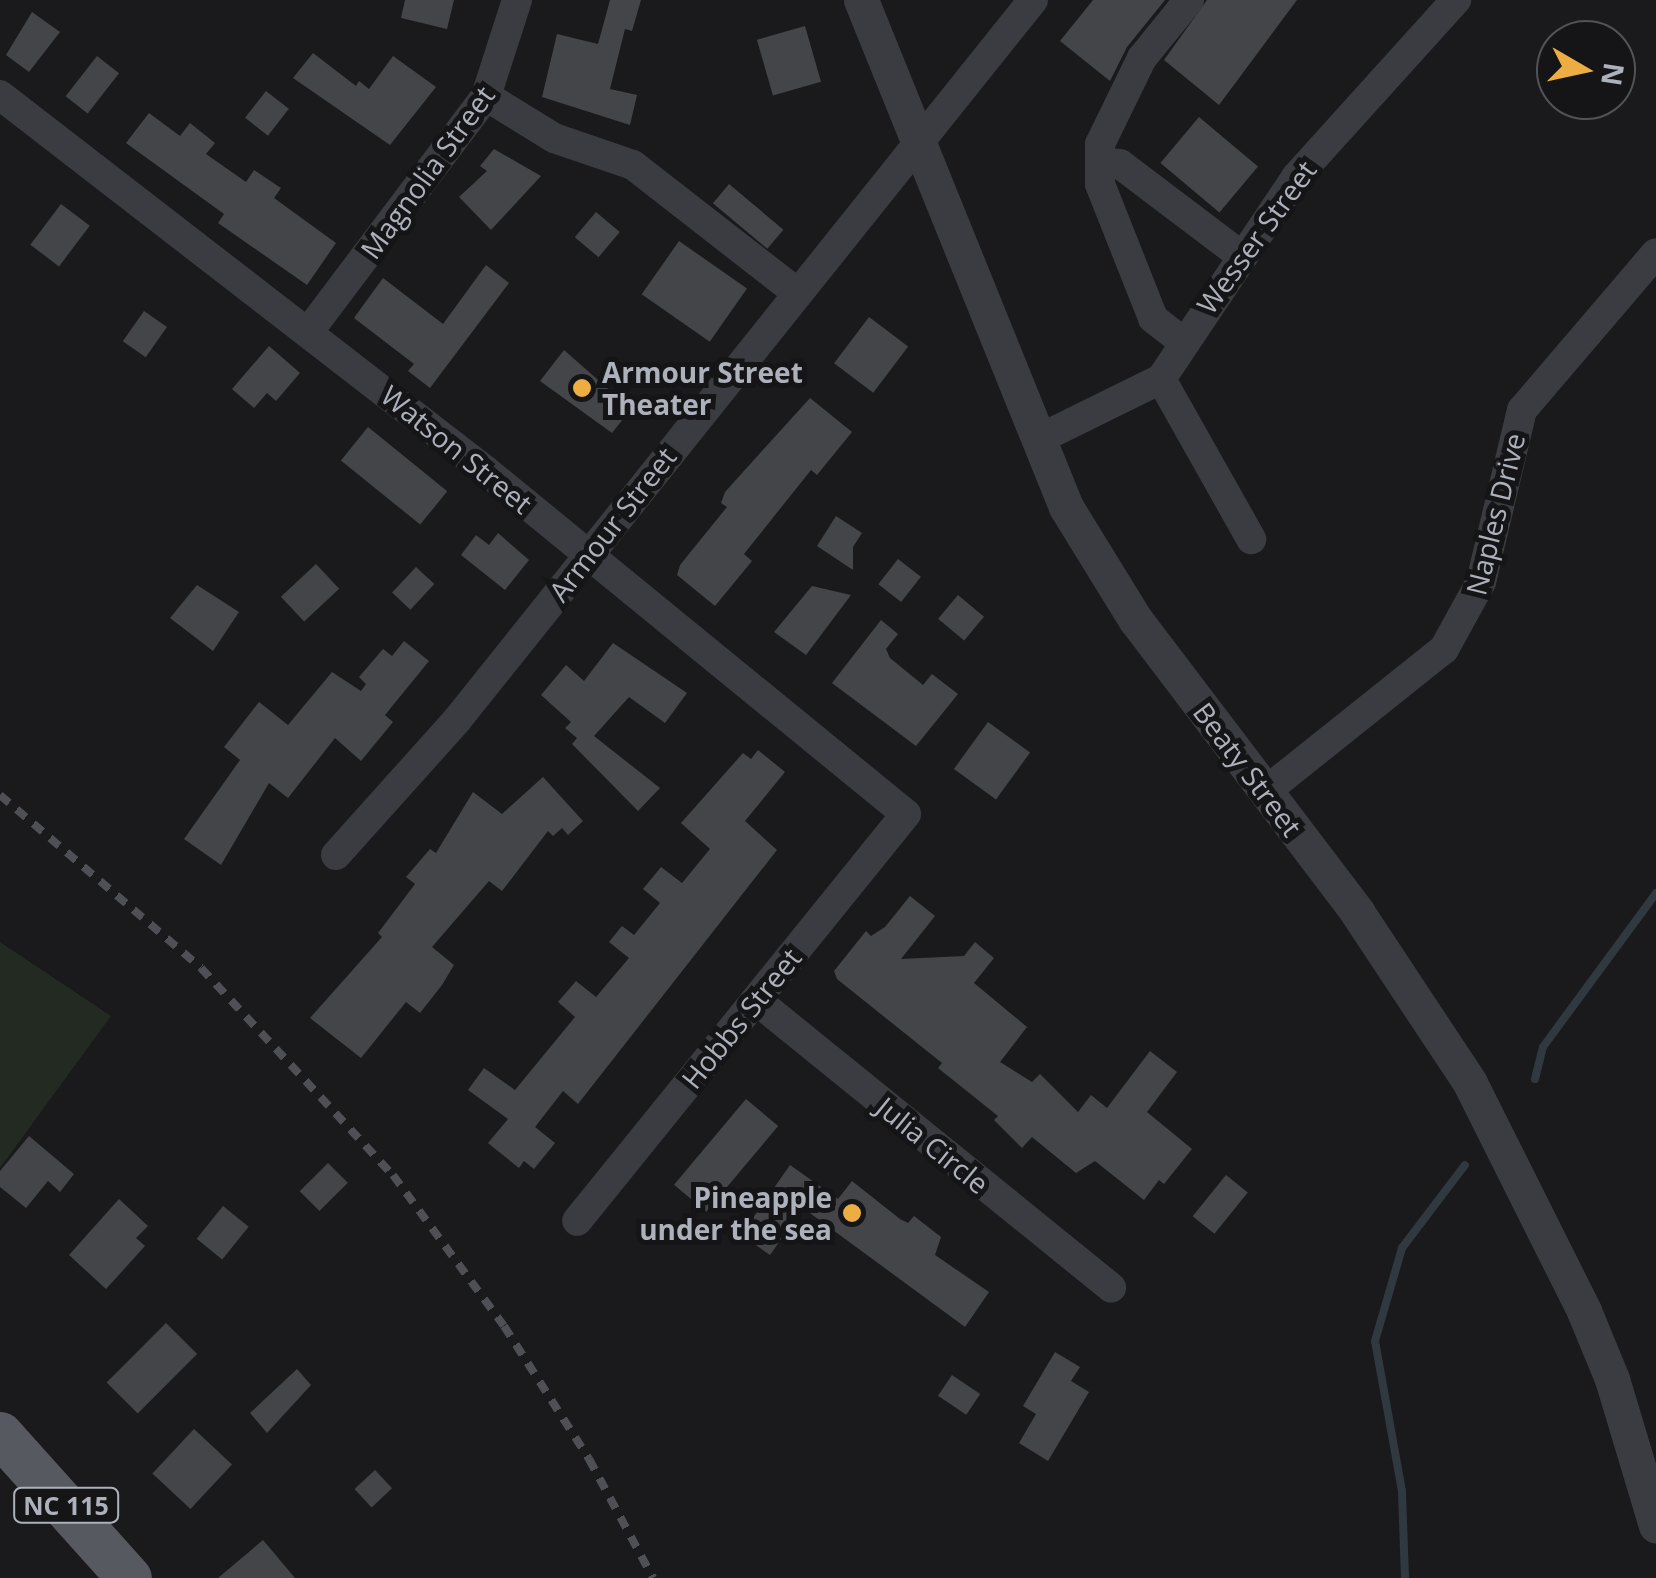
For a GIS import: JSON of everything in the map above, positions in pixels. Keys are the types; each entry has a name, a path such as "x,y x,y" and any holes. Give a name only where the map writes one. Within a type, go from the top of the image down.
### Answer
{"main road":[{"name":"NC 115","path":"0,1434 130,1578"}],"street":[{"name":"Magnolia Street","path":"309,331 486,96 517,0"},
{"name":"Beaty Street","path":"861,0 1037,440 1092,553 1419,1000 1520,1174 1612,1379 1656,1526"},
{"name":"Armour Street","path":"336,855 457,720 1033,0"},
{"path":"1182,341 1154,318 1100,184 1100,162 1117,104 1142,58 1189,0"},
{"name":"Wesser Street","path":"1162,379 1239,254 1296,176 1456,0"},
{"name":"Watson Street","path":"0,95 309,331 906,814"},
{"path":"486,96 554,138 633,166 796,292"},
{"path":"1100,162 1120,164 1239,254"},
{"name":"Naples Drive","path":"1266,791 1444,649 1481,582 1522,410 1656,253"},
{"path":"1037,440 1162,379 1251,539"},
{"name":"Hobbs Street","path":"577,1222 906,814"},
{"name":"Julia Circle","path":"756,1000 1111,1287"}],"shaded area":[{"path":"0,942 111,1016 0,1168"}],"building":[{"path":"405,0 454,0 447,29 401,18"},
{"path":"610,0 641,0 632,31 625,29 610,89 637,95 630,125 542,97 557,34 598,44"},
{"path":"1093,0 1165,0 1127,47 1110,81 1060,41"},
{"path":"1207,0 1297,0 1219,105 1164,60"},
{"path":"32,12 60,32 29,72 6,55"},
{"path":"805,26 821,82 773,96 757,40"},
{"path":"313,53 356,86 359,81 369,89 393,56 436,87 390,145 293,78"},
{"path":"97,56 119,73 88,113 66,96"},
{"path":"266,91 289,109 268,136 245,118"},
{"path":"149,113 180,136 190,123 215,143 206,154 246,182 254,170 281,188 274,198 336,243 307,285 218,223 224,214 126,143"},
{"path":"1199,117 1258,166 1219,212 1160,163"},
{"path":"494,149 541,176 491,230 459,197 487,171 480,166"},
{"path":"729,184 783,230 767,249 713,203"},
{"path":"61,204 90,226 59,266 30,245"},
{"path":"596,212 620,232 599,257 575,237"},
{"path":"679,241 747,289 710,342 642,294"},
{"path":"486,265 509,283 430,388 408,371 414,364 354,318 383,278 443,324"},
{"path":"144,311 167,327 146,357 123,341"},
{"path":"869,317 908,346 873,393 834,363"},
{"path":"269,346 300,373 276,401 267,393 254,408 232,389"},
{"name":"Armour Street Theater","path":"564,350 631,409 612,433 540,381"},
{"path":"810,398 852,432 817,475 811,470 744,554 752,561 715,606 677,575 680,565 727,507 721,503 725,492"},
{"path":"368,427 447,491 420,525 341,460"},
{"path":"836,516 862,533 853,547 853,570 817,546"},
{"path":"498,533 529,560 505,590 461,555 476,535 489,545"},
{"path":"898,559 921,577 901,602 878,584"},
{"path":"316,564 339,589 304,622 281,597"},
{"path":"416,567 434,584 410,610 392,593"},
{"path":"197,585 239,612 213,651 170,618"},
{"path":"812,586 851,595 806,655 774,632"},
{"path":"958,595 984,617 964,641 938,619"},
{"path":"881,620 898,634 886,649 890,658 923,685 932,674 958,694 916,746 832,683"},
{"path":"404,641 429,661 385,715 393,722 361,761 335,738 288,798 269,783 221,865 184,839 240,760 224,747 259,702 288,725 332,672 361,691 366,684 359,677 383,649 392,656"},
{"path":"613,643 687,693 665,723 629,697 594,736 660,788 638,811 572,744 577,738 565,728 571,722 541,695 566,665 584,681"},
{"path":"988,722 1030,753 996,799 954,769"},
{"path":"758,750 785,772 745,821 777,850 578,1104 563,1091 535,1127 555,1143 534,1169 524,1161 519,1168 488,1143 508,1119 468,1090 484,1068 515,1090 575,1017 558,1002 576,981 596,997 629,958 609,942 622,926 634,935 660,903 643,889 661,867 682,883 710,849 681,823 743,753 751,759"},
{"path":"543,777 583,821 568,835 562,828 553,836 548,831 502,891 489,881 432,947 454,965 420,1013 406,1002 361,1058 310,1018 382,937 378,933 415,884 406,877 430,849 436,853 473,792 502,814"},
{"path":"910,896 935,916 901,959 964,956 975,942 994,958 974,983 1027,1027 1000,1062 1032,1082 1040,1074 1078,1112 1091,1095 1107,1108 1150,1051 1177,1072 1147,1112 1192,1149 1164,1184 1159,1180 1144,1200 1095,1161 1076,1173 1032,1137 1022,1148 994,1120 998,1116 938,1068 942,1063 837,979 834,971 866,931 871,936 885,927"},
{"path":"746,1099 778,1126 706,1212 674,1185"},
{"path":"29,1136 74,1174 60,1192 48,1181 26,1208 0,1187 0,1171"},
{"path":"328,1163 348,1183 320,1211 300,1191"},
{"path":"790,1165 838,1199 852,1181 900,1219 908,1223 914,1216 941,1237 935,1255 989,1292 965,1327 803,1208 770,1255 741,1235"},
{"path":"1226,1175 1248,1193 1214,1234 1193,1216"},
{"path":"119,1199 148,1226 136,1238 145,1246 106,1289 69,1255"},
{"path":"223,1206 249,1227 222,1259 197,1239"},
{"path":"166,1323 197,1354 138,1414 107,1382"},
{"path":"1055,1352 1080,1367 1071,1381 1089,1392 1048,1461 1019,1443 1036,1414 1023,1406"},
{"path":"297,1369 311,1385 267,1433 250,1413"},
{"path":"952,1375 980,1394 966,1415 938,1396"},
{"path":"194,1429 232,1464 190,1509 152,1474"},
{"path":"375,1470 392,1488 372,1507 355,1489"},
{"path":"263,1540 295,1578 218,1578"}],"waterway":[{"path":"1535,1079 1543,1047 1656,893"},
{"path":"1405,1578 1402,1491 1375,1341 1402,1248 1465,1165"}],"railway":[{"path":"0,795 201,968 393,1175 504,1326 589,1459 653,1578"}],"place":[{"name":"Armour Street Theater","path":"582,388"},
{"name":"Pineapple under the sea","path":"852,1213"}]}
